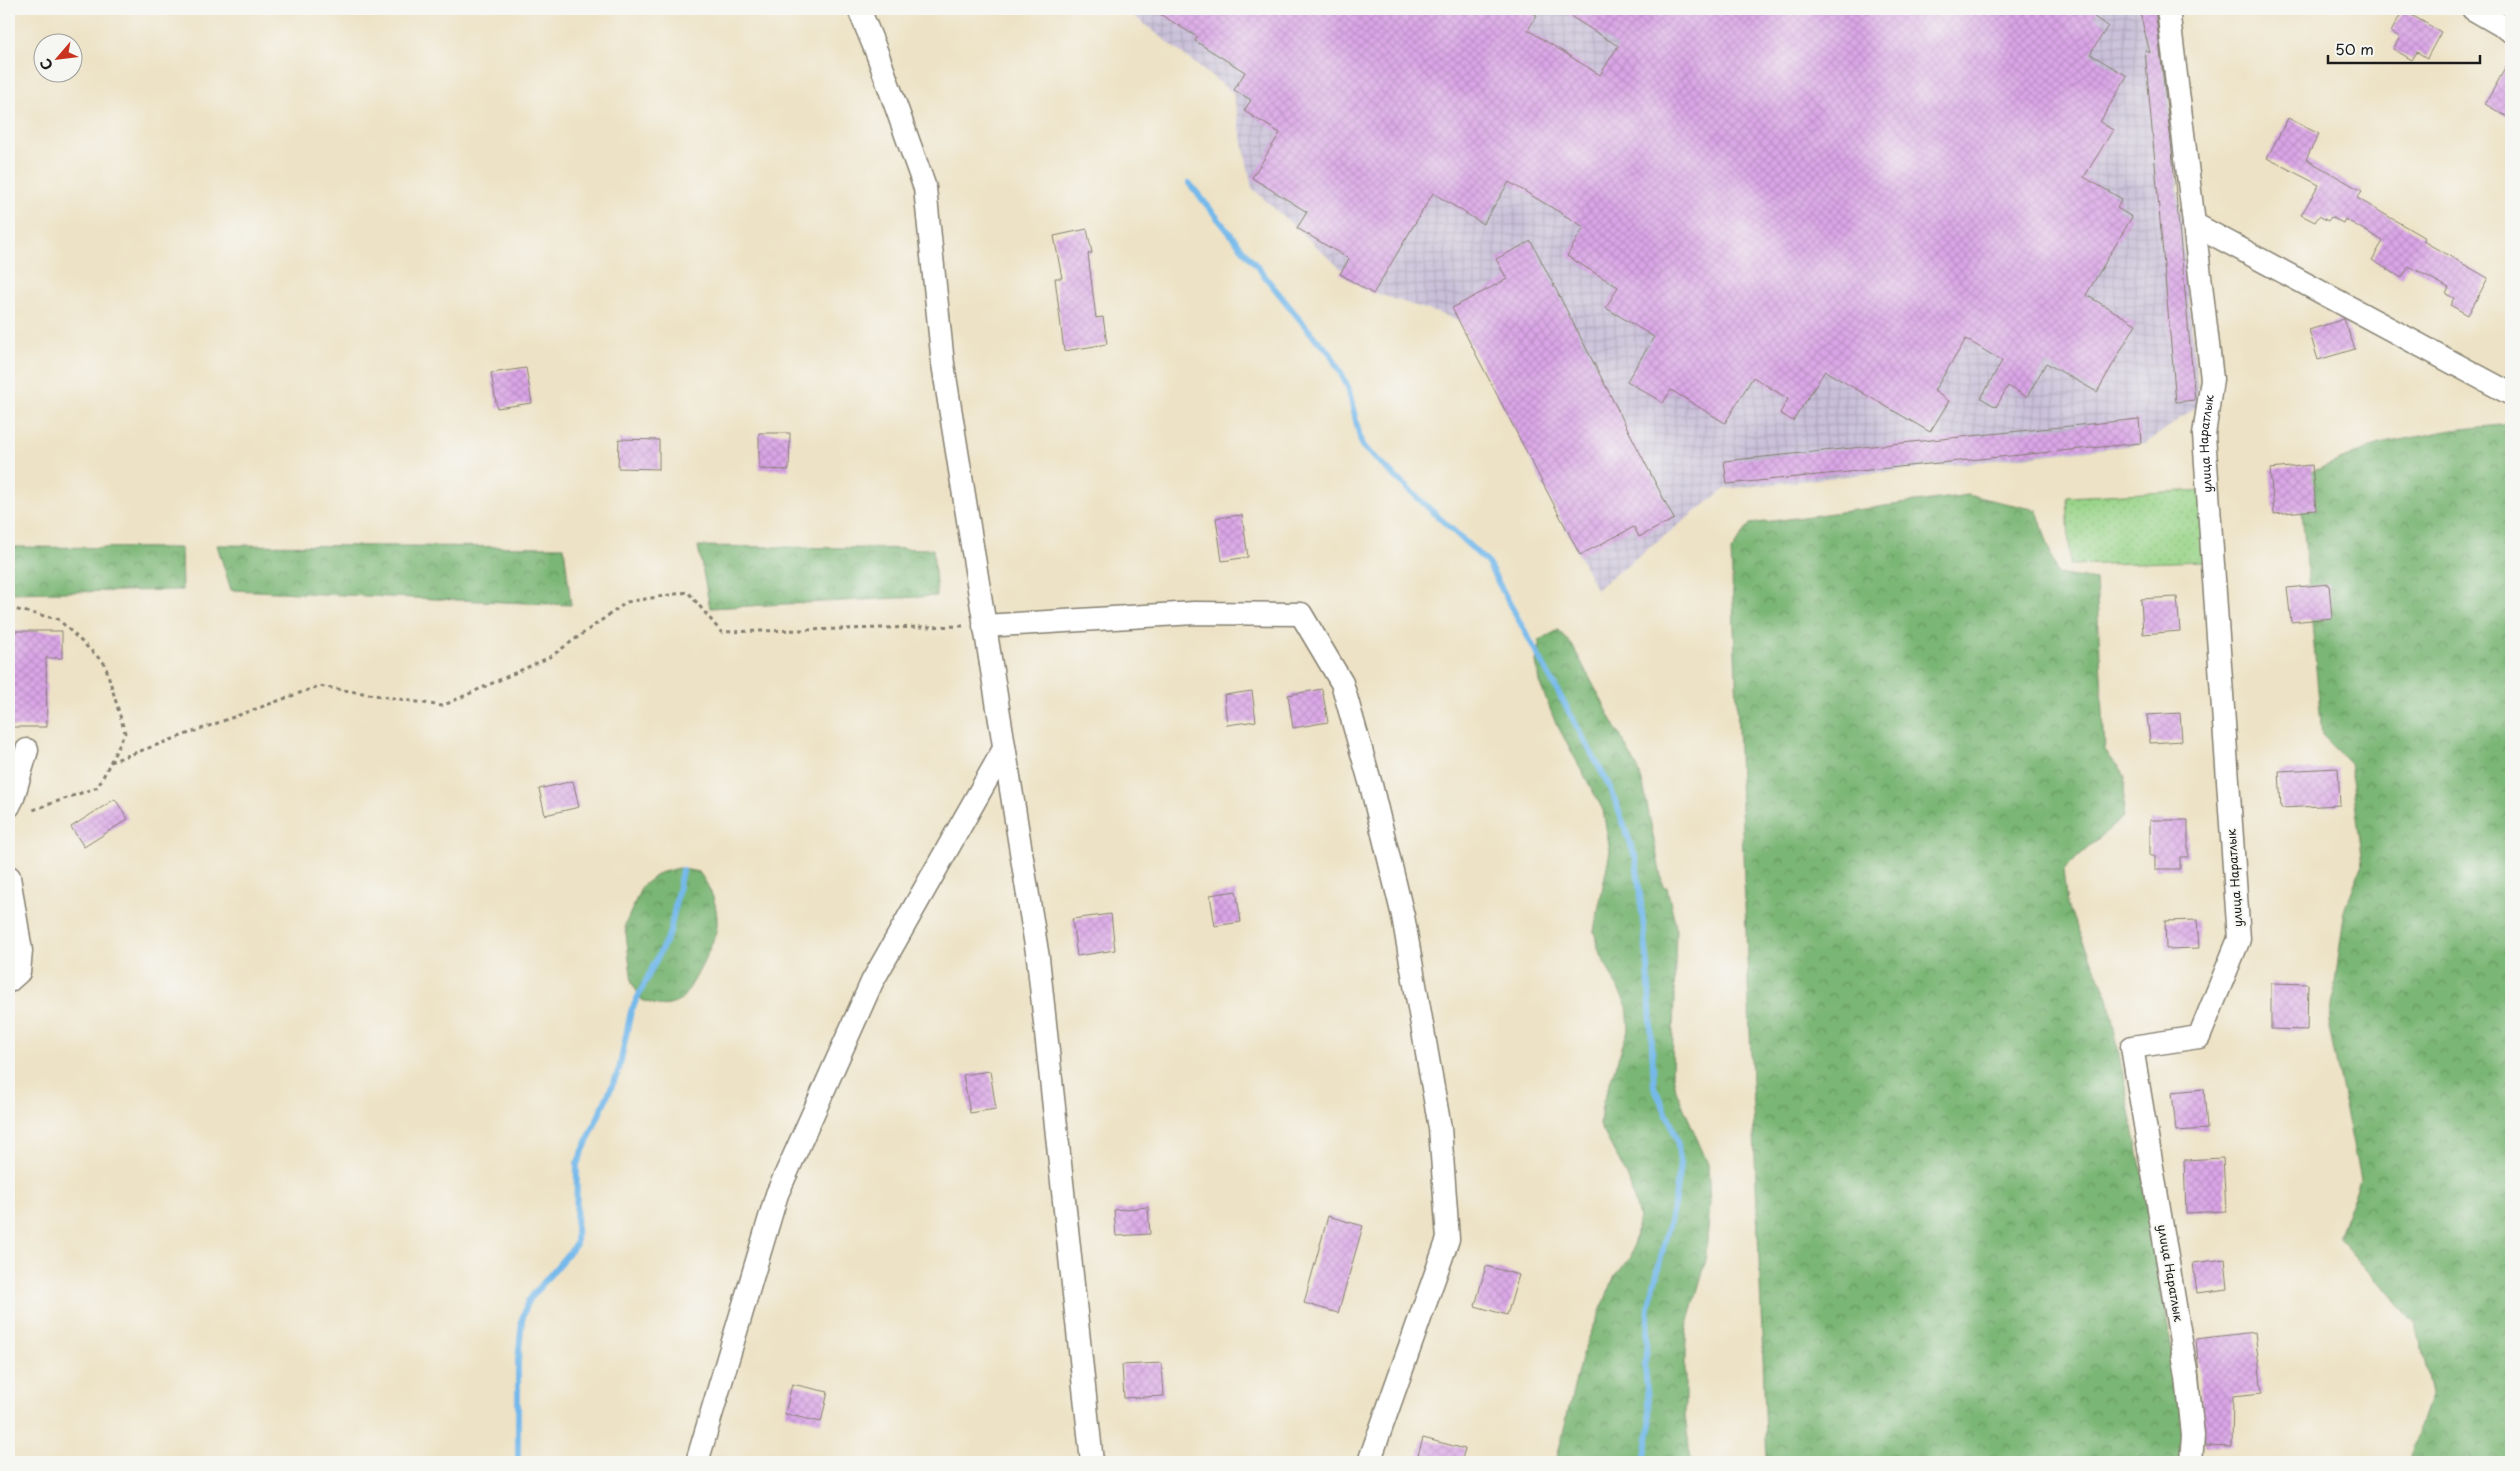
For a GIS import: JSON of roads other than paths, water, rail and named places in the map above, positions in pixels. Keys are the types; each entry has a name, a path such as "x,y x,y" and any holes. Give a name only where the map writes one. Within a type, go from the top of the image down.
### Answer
{"street":[{"path":"859,9 877,52 925,188 943,364 1038,958 1092,1462"},
{"name":"улица Наратлык","path":"2168,9 2212,379 2204,435 2240,939 2199,1037 2132,1047 2187,1377 2193,1436 2191,1462"},
{"path":"2473,9 2511,31"},
{"path":"2194,224 2511,394"},
{"path":"984,626 1194,613 1301,614 1342,683 1371,784 1402,916 1440,1128 1448,1239 1369,1462"},
{"path":"697,1462 777,1194 872,982 1004,749"},
{"path":"18,810 13,798 27,750"},
{"path":"9,877 21,951 19,972 9,981"}],"waterway":[{"path":"1189,183 1315,338 1329,351 1348,387 1362,446 1487,562 1611,789 1636,859 1648,966 1654,1087 1671,1123 1678,1145 1680,1165 1674,1205 1649,1305 1645,1366 1650,1427 1644,1462"},
{"path":"518,1462 518,1361 522,1320 528,1301 576,1244 577,1164 619,1070 631,1011 670,932 682,870"}]}
